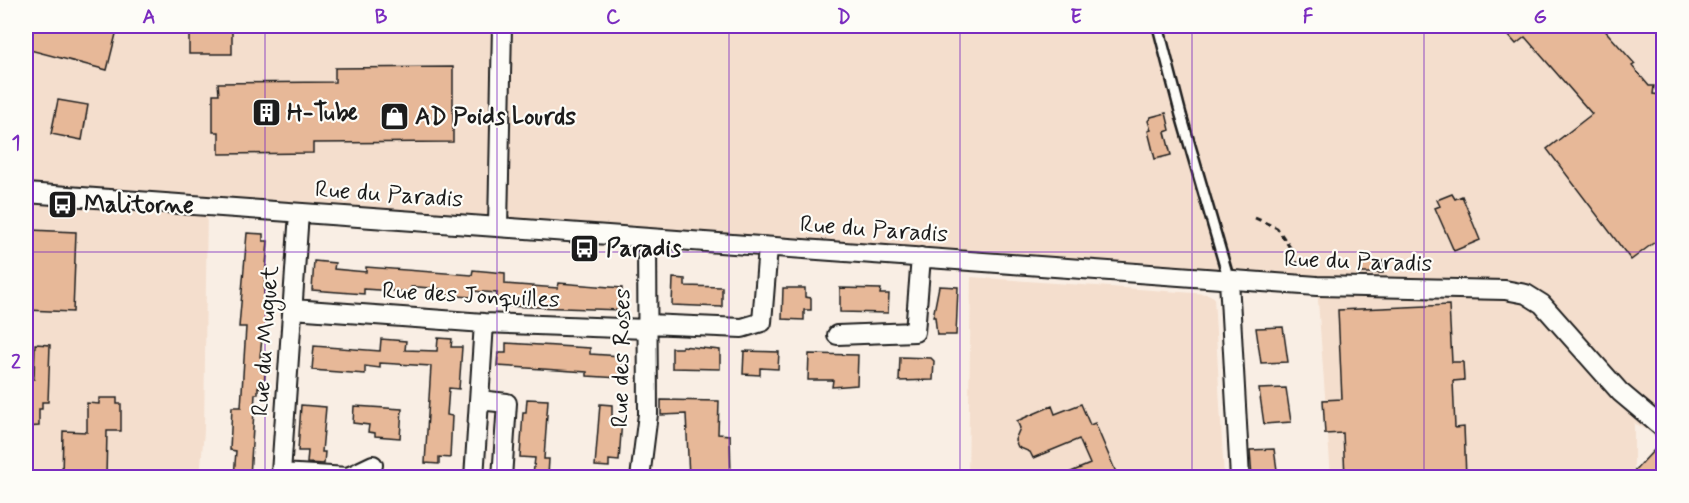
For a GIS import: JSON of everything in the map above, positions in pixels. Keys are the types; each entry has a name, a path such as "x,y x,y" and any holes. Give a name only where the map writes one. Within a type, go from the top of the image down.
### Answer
{"street":[{"path":"498,226 502,26"},
{"name":"Rue du Paradis","path":"26,193 1305,285 1505,290 1526,294 1542,304 1620,392 1664,429"},
{"name":"Rue du Muguet","path":"299,213 280,473 348,477 373,465"},
{"name":"Rue des Roses","path":"640,477 648,414 647,239"},
{"name":"Rue des Jonquilles","path":"293,309 484,323 742,328 762,322 768,247"},
{"path":"837,336 915,332 921,256"},
{"path":"1229,280 1240,477"},
{"path":"474,477 484,323"},
{"path":"479,400 507,403 502,477"}],"lane":[{"path":"1158,26 1181,115 1229,280"}],"path":[{"path":"1255,218 1278,228 1293,252 1305,285"}],"shaded area":[{"path":"26,26 1663,26 1663,438 1634,423 1634,477 1331,477 1317,287 207,206 204,431 200,477 26,477"},
{"path":"971,277 1208,294 1214,297 1224,477 968,478"}],"building":[{"path":"34,26 118,26 107,70 26,49 26,32 32,34"},
{"path":"1500,26 1601,26 1635,64 1632,66 1649,86 1654,86 1653,94 1661,95 1660,103 1664,104 1664,235 1631,260 1547,149 1592,114 1525,37 1516,44"},
{"path":"189,29 232,29 232,54 189,54"},
{"path":"453,67 453,142 313,143 313,153 219,154 219,132 213,132 213,94 219,94 218,83 335,82 335,68"},
{"path":"58,100 88,105 82,140 51,134"},
{"path":"1166,113 1170,130 1165,132 1171,155 1155,159 1148,131 1151,130 1148,121 1151,117"},
{"path":"1452,194 1455,199 1462,196 1480,240 1454,251 1435,208 1440,206 1437,200"},
{"path":"30,230 76,232 73,312 27,310"},
{"path":"247,233 263,234 263,241 268,241 264,292 265,299 271,300 268,329 263,329 260,357 266,358 264,388 258,387 258,394 255,394 250,477 234,477 236,451 230,450 232,407 241,407 246,327 239,327"},
{"path":"314,261 335,263 334,269 366,272 366,267 472,275 473,270 505,273 505,284 558,288 559,283 622,288 621,310 503,306 503,300 496,299 497,293 472,291 472,297 442,295 442,289 418,287 411,287 410,292 364,289 364,294 312,290"},
{"path":"1360,261 1383,261 1383,273 1359,273"},
{"path":"673,278 685,279 685,286 722,287 722,307 672,305"},
{"path":"939,286 958,287 956,335 937,335 935,317 933,317"},
{"path":"783,288 805,288 805,297 811,298 811,310 804,310 804,320 782,319"},
{"path":"840,288 881,289 880,294 889,294 888,313 840,312"},
{"path":"1449,305 1452,362 1463,362 1464,380 1453,381 1455,428 1464,427 1466,477 1345,477 1343,433 1325,434 1323,400 1342,399 1338,310"},
{"path":"1283,327 1288,362 1261,363 1256,328"},
{"path":"438,338 452,339 451,347 462,347 459,389 449,388 447,415 452,416 450,458 439,457 439,464 425,463 431,366 380,363 380,368 365,366 365,374 312,370 314,346 380,351 381,339 406,341 405,350 437,351"},
{"path":"506,343 590,348 590,354 622,356 620,378 587,376 587,372 497,366 498,353 506,353"},
{"path":"35,344 50,345 48,402 42,402 42,409 39,409 39,426 26,427 26,379 34,379"},
{"path":"682,346 720,350 720,369 672,368 672,348 682,348"},
{"path":"744,351 779,352 778,369 760,368 760,375 743,374"},
{"path":"809,354 858,355 857,385 832,387 833,380 808,380"},
{"path":"900,357 931,358 934,361 933,380 899,381"},
{"path":"1286,388 1291,422 1264,424 1259,389"},
{"path":"99,398 117,398 117,404 121,404 121,431 107,431 106,477 62,477 63,431 87,432 87,403 99,404"},
{"path":"527,399 548,400 544,459 549,459 548,476 533,475 535,458 520,457 523,412 526,412"},
{"path":"661,400 719,401 718,434 730,435 731,477 689,477 686,414 661,415"},
{"path":"600,404 612,405 612,418 622,419 619,461 609,460 609,467 595,466"},
{"path":"1081,404 1090,425 1095,423 1118,477 1059,477 1090,464 1079,439 1033,458 1030,452 1018,447 1015,440 1020,428 1017,421 1052,406 1055,414"},
{"path":"301,405 326,407 322,452 325,452 324,464 307,463 308,451 298,451"},
{"path":"354,406 402,409 400,438 375,436 375,433 368,432 369,425 353,423"},
{"path":"1274,449 1278,477 1252,477 1250,450"},
{"path":"1655,449 1664,457 1664,477 1629,477"}],"place":[{"name":"H-Tube","path":"266,113"},
{"name":"AD Poids Lourds","path":"394,117"},
{"name":"Malitorne","path":"63,205"},
{"name":"Paradis","path":"585,249"}]}
